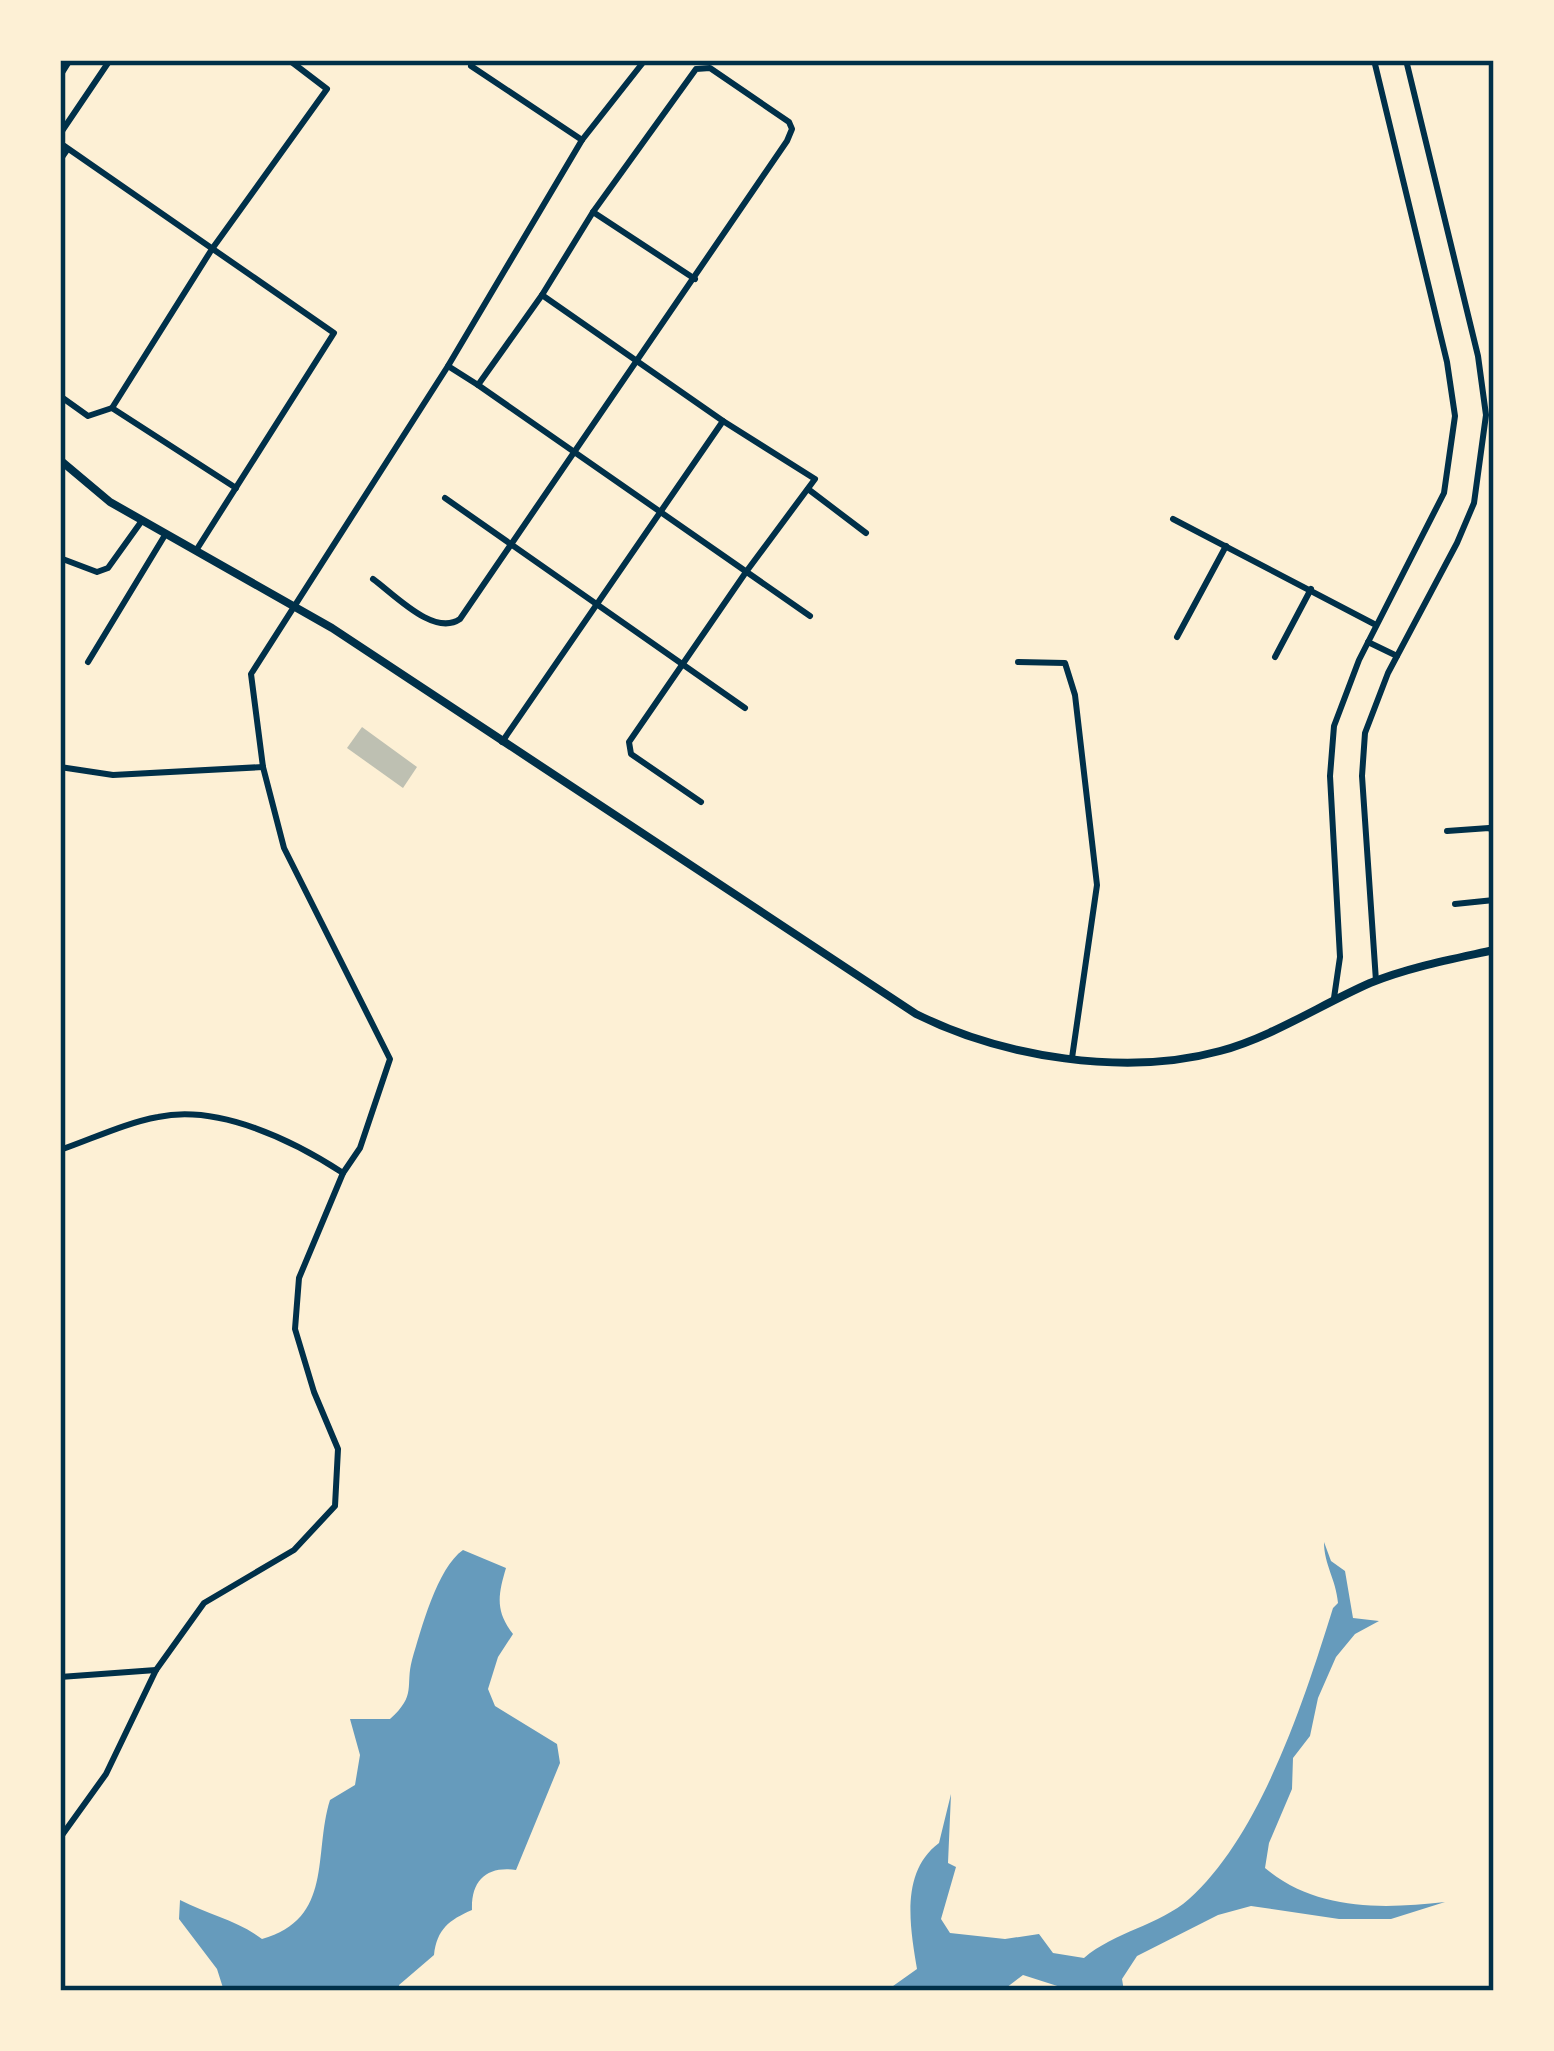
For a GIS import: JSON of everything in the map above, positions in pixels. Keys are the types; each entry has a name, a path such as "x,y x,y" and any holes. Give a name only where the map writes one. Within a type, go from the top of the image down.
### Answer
{"main road":[{"path":"60,460 110,502 295,606 916,1014 951,1032 1009,1051 1072,1058 1158,1060 1200,1055 1251,1040 1376,981 1494,950"}],"street":[{"path":"60,76 70,60"},
{"path":"110,60 60,138 68,150 334,333 197,549"},
{"path":"60,396 88,416 112,408 212,249 327,89 289,60"},
{"path":"461,60 473,63 582,140"},
{"path":"60,1838 106,1774 156,1670 204,1603 294,1550 335,1506 338,1450 295,1329 299,1278 343,1173 360,1148 390,1059 284,848 262,766 251,674 448,366 582,140 645,60"},
{"path":"1334,1000 1340,957 1330,776 1334,726 1376,625 1444,493 1455,416 1447,362 1374,60"},
{"path":"1376,981 1362,776 1365,733 1397,656 1474,503 1486,415 1478,356 1406,60"},
{"path":"373,579 436,625 451,626 460,620 695,279 792,129 788,122 710,68 696,69 478,385"},
{"path":"60,160 68,150"},
{"path":"593,212 695,279"},
{"path":"542,295 815,479 746,572 629,748 631,754 701,802"},
{"path":"448,366 810,616"},
{"path":"112,408 236,488"},
{"path":"502,742 723,421"},
{"path":"808,489 866,532"},
{"path":"445,498 746,708"},
{"path":"1173,519 1376,625"},
{"path":"60,558 97,572 108,568 142,522"},
{"path":"88,662 165,535"},
{"path":"1177,637 1226,546"},
{"path":"1275,657 1311,589"},
{"path":"1368,642 1397,656"},
{"path":"1018,662 1065,664 1075,695 1096,885 1072,1058"},
{"path":"60,767 112,775 262,766"},
{"path":"1447,831 1489,828 1494,832"},
{"path":"1455,904 1494,901"},
{"path":"60,1150 161,1116 205,1116 306,1149 343,1173"},
{"path":"60,1677 156,1670"}],"water":[{"path":"1324,1542 1331,1561 1345,1571 1353,1618 1379,1621 1355,1634 1336,1657 1318,1698 1310,1736 1293,1758 1292,1789 1269,1843 1265,1868 1328,1900 1374,1906 1445,1902 1391,1919 1339,1919 1251,1906 1218,1915 1137,1956 1122,1979 1124,1991 1073,1991 1023,1975 1002,1991 886,1991 917,1969 913,1885 918,1869 939,1843 951,1794 948,1863 956,1867 941,1919 950,1933 1005,1939 1039,1934 1053,1953 1084,1958 1189,1899 1238,1839 1294,1723 1338,1603"},
{"path":"463,1550 506,1568 500,1602 513,1634 498,1657 488,1689 495,1706 557,1744 560,1763 516,1870 497,1870 483,1877 474,1891 472,1910 446,1926 434,1955 399,1985 399,1991 224,1991 217,1969 179,1919 180,1900 262,1939 285,1930 301,1916 317,1882 330,1800 355,1785 360,1755 350,1719 390,1719 404,1703 431,1600 445,1571"}],"building":[{"path":"362,727 417,767 403,788 347,748"}]}
